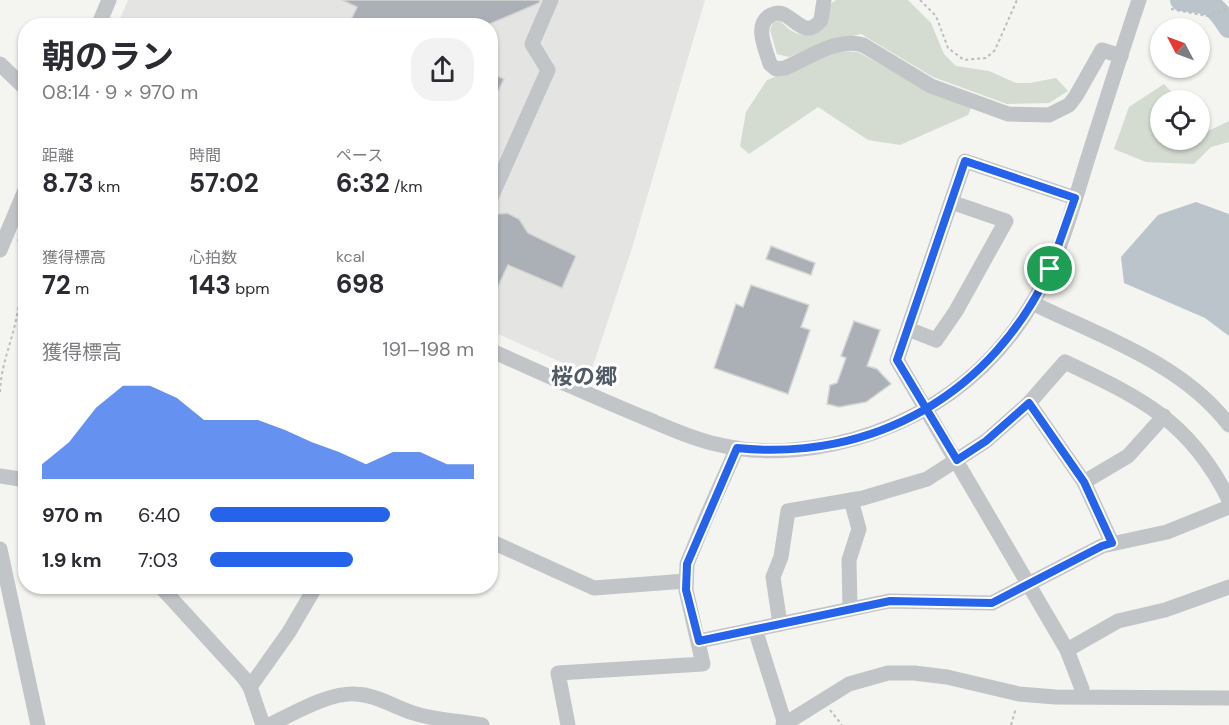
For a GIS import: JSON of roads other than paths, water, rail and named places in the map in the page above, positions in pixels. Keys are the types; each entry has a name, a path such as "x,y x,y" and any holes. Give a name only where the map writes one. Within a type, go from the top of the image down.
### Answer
{"street":[{"path":"102,18 110,0"},
{"path":"498,182 548,70 532,44 550,0"},
{"path":"824,0 821,20 818,25 812,27 800,27 779,13 766,18 762,30 770,64 776,69 784,68 837,45 853,42 863,45 931,86 994,111 1008,114 1049,115 1060,111 1076,96 1102,50 1121,56"},
{"path":"498,354 678,431 716,444 760,451 835,444 891,426 928,409 968,380 1014,331 1050,269 1139,0"},
{"path":"0,64 18,82"},
{"path":"1075,198 965,161 897,360 928,409 1067,650 1082,689 1082,697"},
{"path":"908,329 936,340 956,311 1006,221 951,202"},
{"path":"2,244 18,207"},
{"path":"1032,303 1149,359 1194,390 1229,426"},
{"path":"780,624 773,577 781,557 788,511 851,500 927,478 986,441 1029,403 1065,362 1125,390 1164,416 1190,439 1221,484 1229,500"},
{"path":"1029,403 1084,482 1112,543"},
{"path":"1084,482 1128,456 1164,416"},
{"path":"568,725 558,673 703,664 686,590 687,564 737,448"},
{"path":"0,476 18,479"},
{"path":"850,609 849,560 859,529 851,500"},
{"path":"699,641 890,601 992,603 1102,546 1167,532 1229,507"},
{"path":"498,545 594,588 687,581"},
{"path":"0,549 38,725"},
{"path":"1067,650 1118,621 1165,610 1229,587"},
{"path":"167,594 250,687 262,725"},
{"path":"250,687 289,632 311,594"},
{"path":"754,629 784,725 849,684 888,673 947,677 1019,694 1229,698"},
{"path":"269,725 326,700 356,694 374,697 415,714 482,725"}],"waterway":[{"path":"1181,0 1210,5 1229,27"}],"district":[{"name":"桜の郷","path":"584,376"}]}
